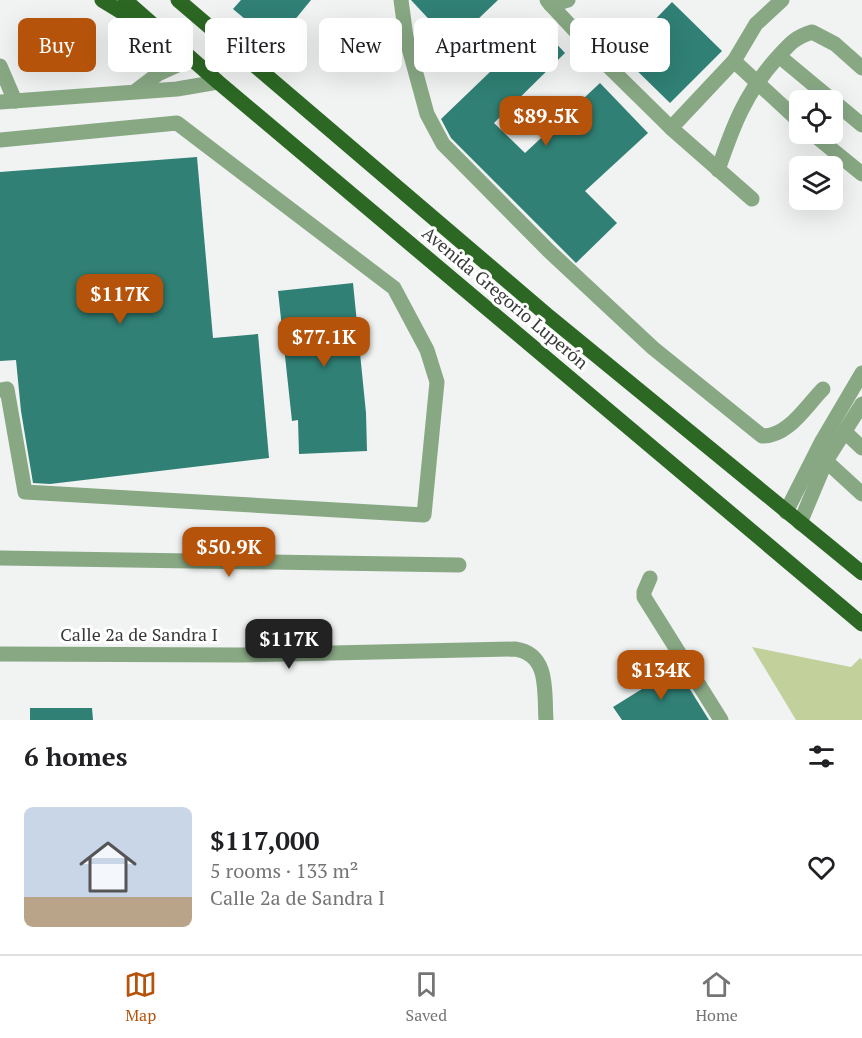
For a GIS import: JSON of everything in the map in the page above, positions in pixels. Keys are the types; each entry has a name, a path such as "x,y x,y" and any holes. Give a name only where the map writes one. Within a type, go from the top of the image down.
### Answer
{"main road":[{"path":"102,0 131,18"},
{"name":"Avenida Gregorio Luperón","path":"125,0 145,18"},
{"name":"Avenida Gregorio Luperón","path":"178,0 547,315 862,573"},
{"name":"Avenida Gregorio Luperón","path":"193,61 862,624"}],"street":[{"path":"401,0 406,37 427,114 443,144 549,251 653,348 762,436 775,436 782,431 823,389"},
{"path":"549,3 568,0"},
{"path":"671,128 734,61 756,24 782,0"},
{"path":"549,3 606,64 671,128 752,199"},
{"path":"718,170 736,119 756,81 795,38 812,32 835,44 862,68"},
{"path":"779,56 862,125"},
{"path":"734,61 789,112"},
{"path":"0,66 8,101 137,90 177,89 218,82"},
{"path":"137,90 162,72"},
{"path":"0,140 177,123 394,288 427,350 437,382 424,515 25,492 7,389 0,390"},
{"path":"825,144 862,174"},
{"path":"786,512 822,441 862,374"},
{"path":"800,523 826,461 862,404"},
{"path":"845,432 862,448"},
{"path":"826,461 862,494"},
{"path":"0,558 459,565"},
{"path":"650,578 644,597 721,720"},
{"name":"Calle 2a de Sandra I","path":"0,654 240,655 515,649 527,651 536,658 542,670 546,720"}],"green space":[{"path":"752,647 851,667 860,658 862,660 862,720 796,720"}],"building":[{"path":"241,0 311,0 296,18 244,18 233,9"},
{"path":"411,0 498,0 479,18 428,18"},
{"path":"672,2 722,51 670,103 638,72 670,72 670,18 657,18"},
{"path":"558,45 565,53 558,60"},
{"path":"490,72 546,72 494,123 525,153 600,83 648,133 585,191 617,223 576,263 451,138 441,119"},
{"path":"197,157 213,338 258,334 269,458 50,484 33,483 21,411 16,360 0,361 0,172"},
{"path":"353,283 366,413 367,451 299,454 298,420 292,421 278,291"},
{"path":"649,666 662,687 681,675 709,720 622,720 613,707 642,689 634,676"},
{"path":"30,708 92,708 93,720 30,720"}]}
